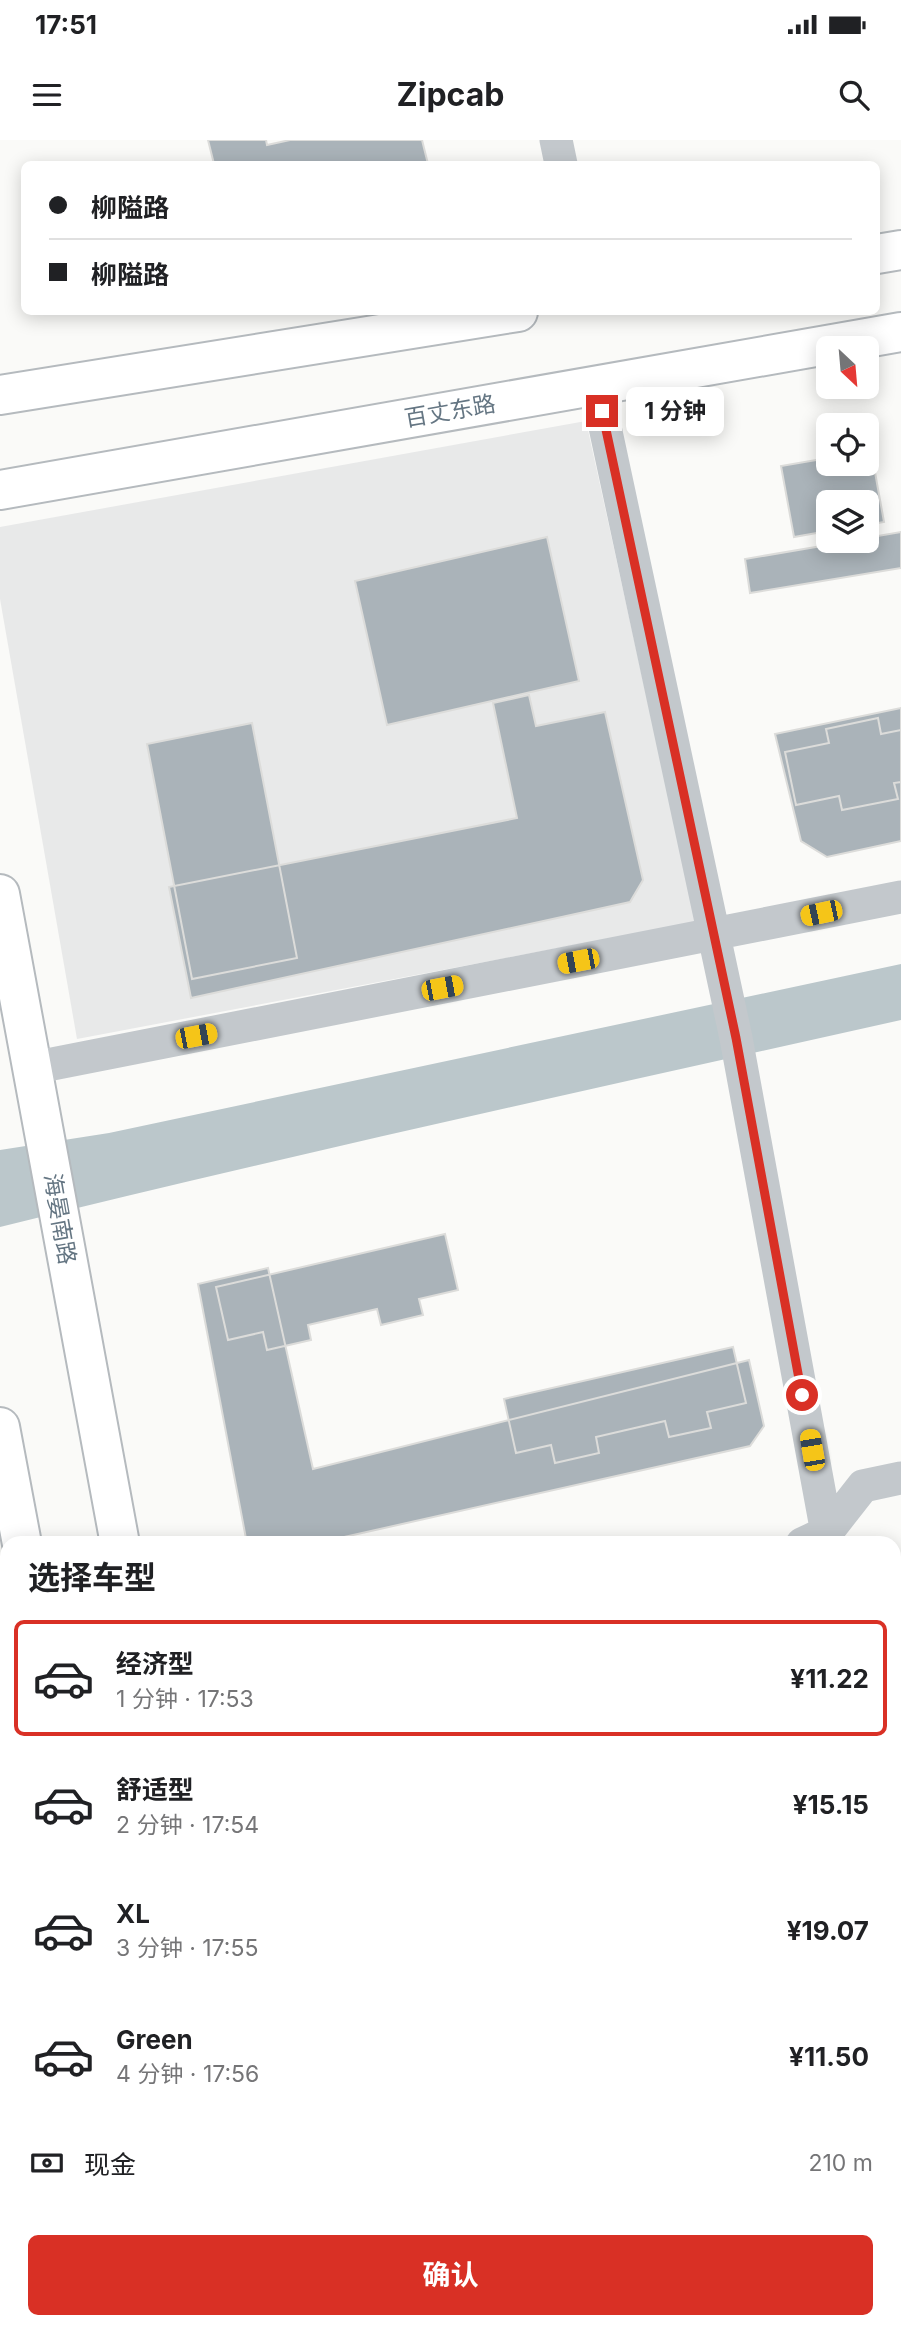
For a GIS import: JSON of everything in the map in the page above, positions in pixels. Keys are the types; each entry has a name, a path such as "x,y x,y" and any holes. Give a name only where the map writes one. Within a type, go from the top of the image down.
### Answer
{"main road":[{"path":"880,254 901,250"},
{"path":"0,395 499,315"},
{"name":"百丈东路","path":"0,490 901,332"},
{"name":"海晏南路","path":"0,894 119,1536"},
{"path":"0,1426 21,1536"}],"street":[{"path":"556,140 560,161"},
{"path":"597,385 736,1038 818,1536"},
{"path":"32,1068 901,897"},
{"path":"822,1536 863,1486 901,1478"}],"shaded area":[{"path":"586,421 696,922 77,1039 0,599 0,527"},
{"path":"901,964 901,1020 562,1095 0,1227 0,1150 109,1133"}],"building":[{"path":"208,140 266,140 267,145 290,140 422,140 427,161 213,161"},
{"path":"816,460 816,476 876,476 878,490 816,490 816,533 794,537 781,466"},
{"path":"879,494 884,522 879,523"},
{"path":"901,532 901,568 750,593 745,559 816,547 816,553 879,553 879,536"},
{"path":"547,537 579,681 387,725 355,581"},
{"path":"529,695 536,726 605,712 643,880 630,902 191,998 169,887 517,818 493,703"},
{"path":"901,708 901,841 827,857 801,841 775,734"},
{"path":"878,718 881,734 901,730 901,782 894,783 898,799 842,810 839,796 796,805 785,752 829,743 826,729"},
{"path":"252,723 297,958 192,979 147,744"},
{"path":"445,1234 458,1290 419,1299 423,1315 381,1325 377,1309 308,1325 311,1340 267,1350 263,1332 228,1340 216,1287"},
{"path":"268,1268 313,1469 749,1360 764,1426 750,1446 349,1536 245,1536 198,1284"},
{"path":"733,1347 746,1403 707,1412 711,1428 669,1437 665,1421 596,1437 599,1453 555,1463 551,1445 516,1453 504,1399"}],"route":[{"path":"602,411 736,1038 802,1395"}]}
